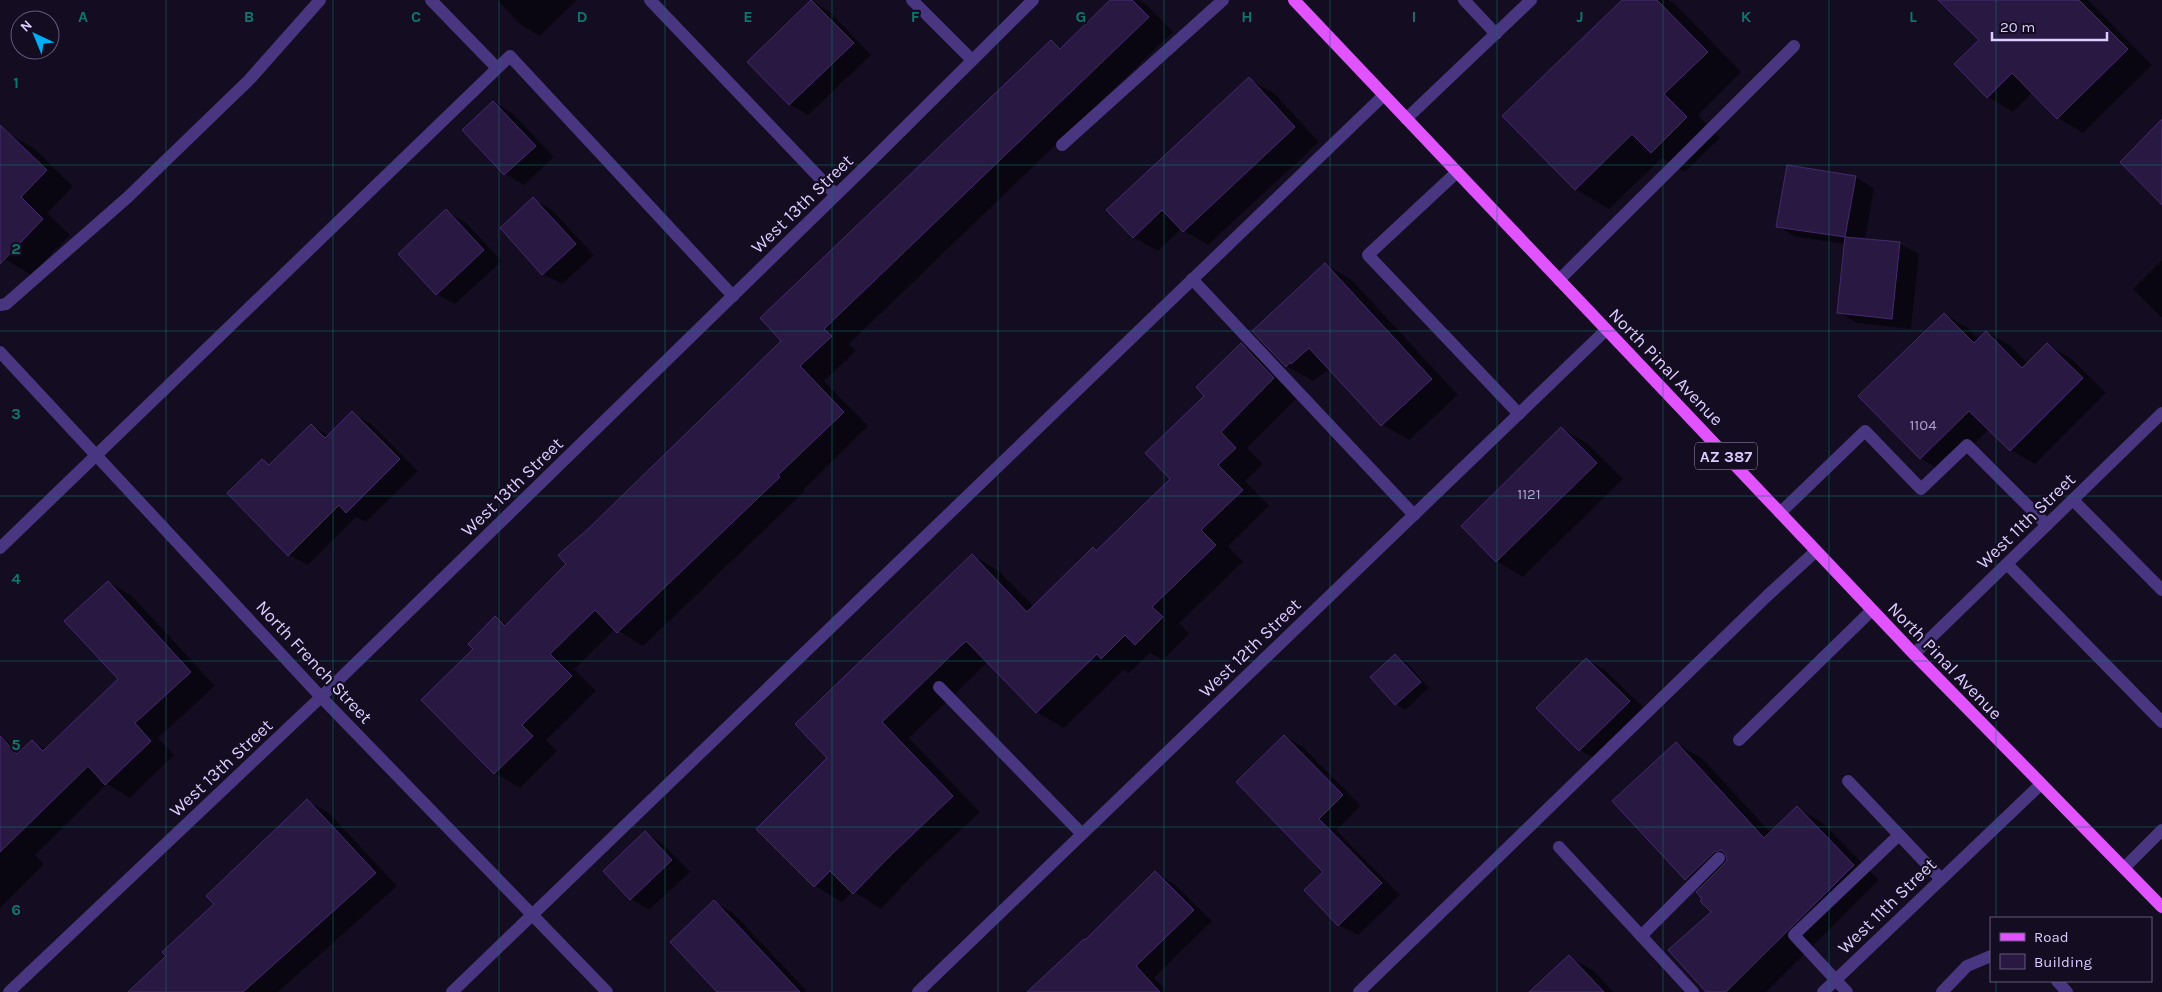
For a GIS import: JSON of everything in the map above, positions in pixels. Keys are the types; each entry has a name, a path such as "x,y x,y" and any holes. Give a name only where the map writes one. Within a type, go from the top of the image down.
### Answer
{"main road":[{"name":"North Pinal Avenue","path":"1294,0 1914,654 2162,907"}],"street":[{"path":"0,305 6,304 135,190 249,80 320,0"},
{"path":"431,0 498,68"},
{"path":"650,0 836,195"},
{"path":"912,0 972,60"},
{"name":"West 13th Street","path":"9,992 321,697 733,296 1033,0"},
{"path":"1062,145 1223,0"},
{"path":"1464,0 1496,34"},
{"path":"1406,119 1531,0"},
{"path":"1559,280 1794,46"},
{"path":"0,548 510,56 733,296"},
{"path":"452,992 1384,95"},
{"path":"1456,172 1368,255 1519,414"},
{"path":"1192,278 1414,515"},
{"name":"West 12th Street","path":"918,992 1606,330"},
{"name":"North French Street","path":"0,352 321,697 607,992"},
{"name":"West 11th Street","path":"1914,654 2162,413"},
{"path":"1780,513 1865,431 1921,488 1967,445 2047,525"},
{"path":"2073,500 2162,590"},
{"path":"1359,992 1767,596 1816,551"},
{"path":"2007,564 2162,722"},
{"path":"1739,740 1872,610"},
{"path":"939,687 1082,834"},
{"path":"1848,782 1941,879"},
{"name":"West 11th Street","path":"1823,992 2041,784"},
{"path":"2124,868 2162,830"},
{"path":"1847,992 1794,935 1899,835"},
{"path":"1558,847 1693,992"},
{"path":"1641,936 1720,858"},
{"path":"1942,992 1967,966 1990,956"},
{"path":"2058,982 2067,992"}],"building":[{"path":"811,0 854,43 789,105 747,62"},
{"path":"1110,0 1132,0 1149,17 824,329 832,336 800,366 844,412 778,475 780,477 617,633 595,610 550,654 572,676 522,725 533,736 494,774 421,700 473,649 468,644 495,616 505,626 566,564 558,555 588,529 781,341 760,318 1051,40 1060,49"},
{"path":"1622,0 1657,0 1708,52 1664,94 1687,117 1651,153 1632,134 1575,190 1502,116"},
{"path":"1938,0 2079,0 2128,49 2057,119 2012,73 1987,98 1954,64 1979,40"},
{"path":"1249,77 1295,127 1183,232 1162,210 1133,238 1106,210"},
{"path":"493,101 536,146 504,175 462,130"},
{"path":"2162,119 2162,205 2120,162"},
{"path":"0,125 47,170 21,197 43,219 0,264"},
{"path":"1787,165 1856,176 1845,237 1776,227"},
{"path":"533,197 576,244 542,275 500,228"},
{"path":"446,209 484,250 436,295 398,254"},
{"path":"1845,237 1900,242 1892,319 1837,313"},
{"path":"1325,263 1432,379 1381,426 1309,348 1286,367 1252,331"},
{"path":"1944,313 1974,343 1986,331 2022,368 2047,343 2083,378 2010,451 1969,411 1920,459 1858,396"},
{"path":"1241,343 1274,378 1221,432 1236,448 1218,465 1243,490 1201,530 1216,545 1152,607 1163,617 1135,645 1125,635 1101,659 1097,654 1036,713 966,641 882,722 953,796 853,894 830,871 814,887 756,829 827,758 795,724 972,554 1027,612 1093,547 1096,551 1170,479 1145,453 1204,396 1196,387"},
{"path":"352,411 400,459 346,513 339,505 288,556 227,493 262,459 269,465 311,424 325,438"},
{"path":"1561,427 1597,463 1496,562 1461,526"},
{"path":"108,581 191,672 135,723 151,741 105,785 88,766 0,852 0,736 17,754 32,740 43,751 118,679 64,621"},
{"path":"1395,654 1421,682 1395,705 1370,677"},
{"path":"1586,658 1630,701 1579,751 1536,708"},
{"path":"1284,735 1343,795 1319,819 1382,883 1338,926 1304,890 1323,872 1236,782"},
{"path":"1676,742 1764,838 1797,806 1854,865 1726,992 1706,992 1668,950 1711,912 1700,901 1702,899 1696,892 1725,863 1727,860 1725,853 1721,850 1714,852 1685,880 1612,801"},
{"path":"307,799 376,873 243,992 128,992 166,956 162,952 214,904 206,896"},
{"path":"645,831 672,860 630,900 603,871"},
{"path":"1155,871 1194,910 1136,966 1160,992 1027,992 1085,940"},
{"path":"714,900 800,992 717,992 670,942"},
{"path":"1569,955 1604,992 1529,992"}]}
